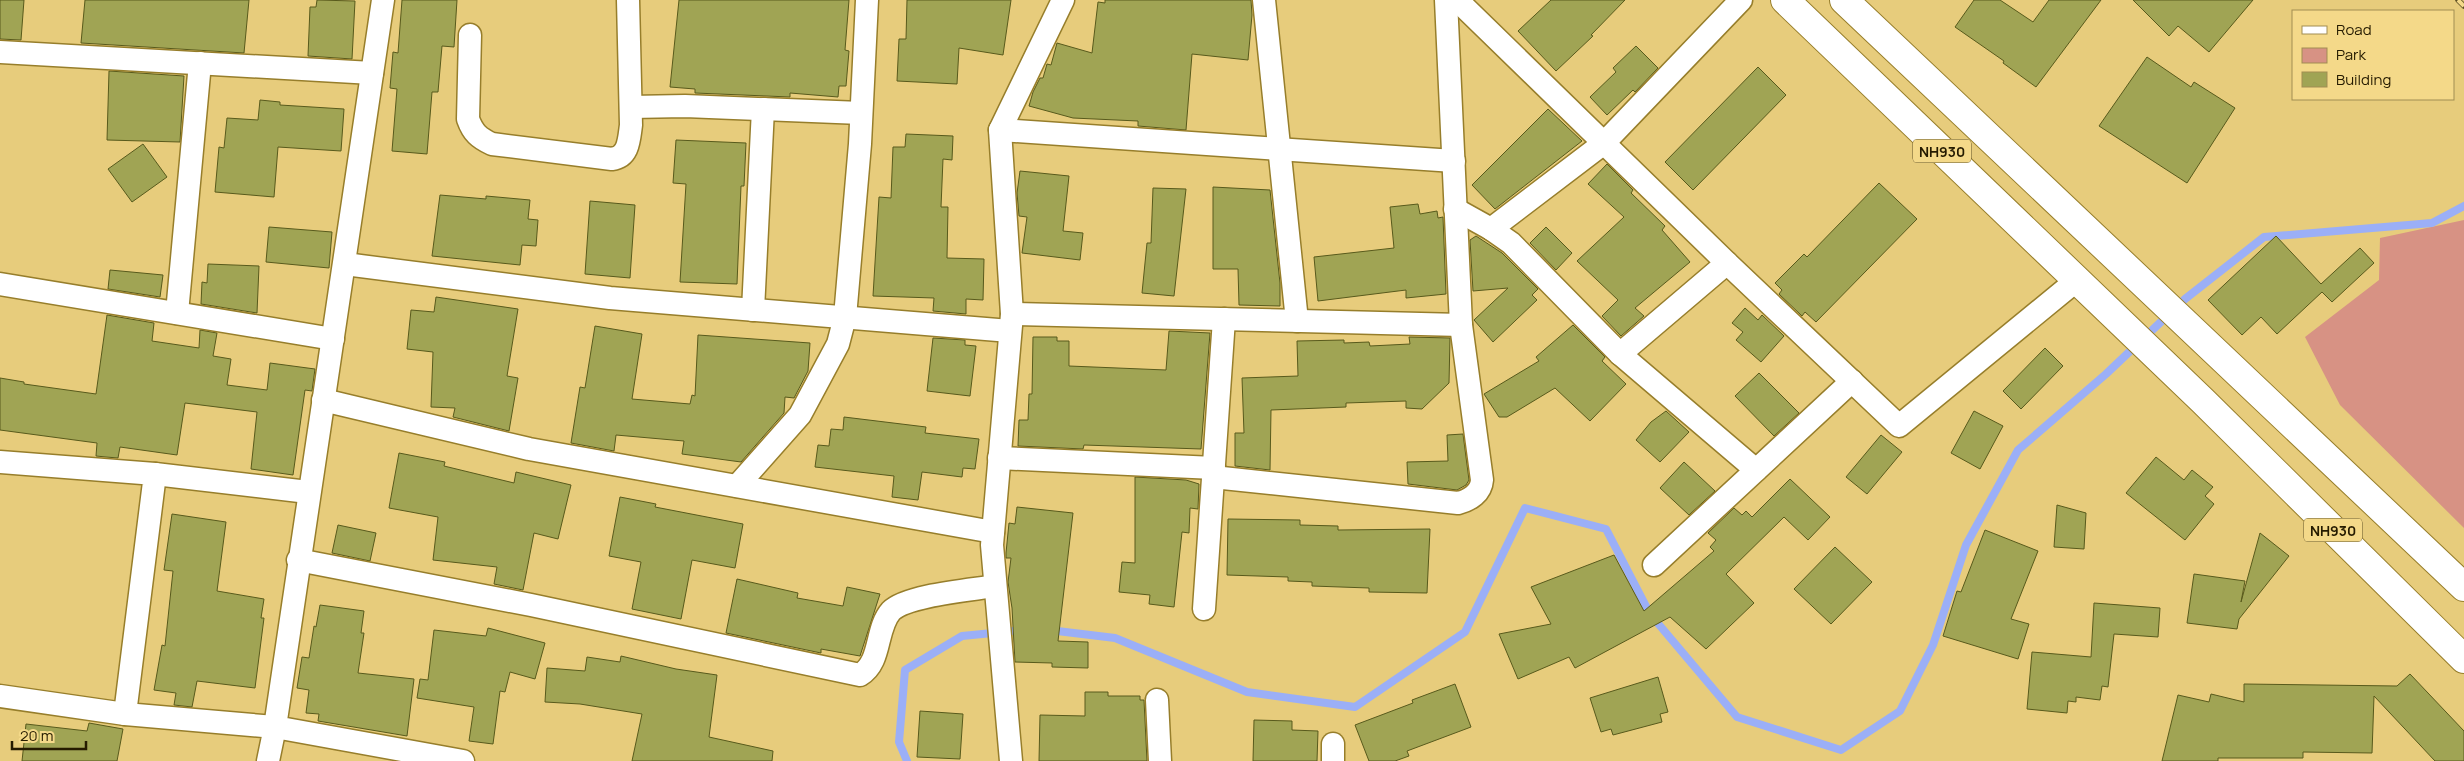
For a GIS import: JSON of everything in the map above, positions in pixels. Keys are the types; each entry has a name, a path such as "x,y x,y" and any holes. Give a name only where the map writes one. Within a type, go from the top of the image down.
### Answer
{"highway":[{"name":"NH930","path":"1785,0 2203,400 2464,659"},
{"name":"NH930","path":"1844,0 1932,85 2135,273 2227,364 2464,587"}],"street":[{"path":"268,761 275,727 308,492 383,0"},
{"path":"470,35 468,119 472,130 480,138 492,144 612,159 619,158 629,142 631,107 628,0"},
{"path":"737,486 800,415 838,344 845,317 861,113 867,0"},
{"path":"1011,761 996,596 993,532 1011,322 1000,130 1063,0"},
{"path":"1264,0 1297,321"},
{"path":"999,458 1213,473 1458,503 1466,501 1479,490 1482,480 1461,325 1446,0"},
{"path":"1457,0 1727,263 1899,426 2077,280"},
{"path":"1491,229 1604,143 1741,0"},
{"path":"0,52 372,73"},
{"path":"177,313 200,63"},
{"path":"631,107 861,113"},
{"path":"752,310 763,109"},
{"path":"1000,130 1454,161"},
{"path":"1455,209 1491,229 1511,244 1620,354 1756,470"},
{"path":"1620,354 1727,263"},
{"path":"344,264 610,298 845,317 1011,322 1224,319 1461,325"},
{"path":"0,284 332,339"},
{"path":"1204,608 1224,319"},
{"path":"1654,565 1852,381"},
{"path":"323,400 529,448 993,532"},
{"path":"0,462 154,474 308,492"},
{"path":"126,714 154,474"},
{"path":"298,560 531,605 860,675 870,667 886,618 892,610 902,604 917,599 996,596"},
{"path":"0,696 126,714 275,727 463,761"},
{"path":"1157,700 1160,761"}],"green space":[{"path":"2464,220 2464,528 2340,405 2305,337 2379,280 2380,238"}],"building":[{"path":"0,0 24,0 21,40 0,39"},
{"path":"85,0 249,0 244,53 81,43"},
{"path":"317,0 355,1 352,59 308,56 310,7 316,7"},
{"path":"402,0 457,0 454,47 442,46 438,92 432,92 427,154 392,151 397,89 390,88 393,52 398,53"},
{"path":"679,0 849,0 845,50 849,51 846,86 839,86 838,97 790,93 790,97 695,93 695,89 670,87"},
{"path":"907,0 1011,0 1003,55 959,48 957,84 897,81 899,39 906,39"},
{"path":"1105,0 1251,0 1252,15 1248,60 1192,54 1186,130 1138,126 1138,121 1073,118 1029,106 1040,78 1043,78 1047,64 1051,65 1057,43 1092,53 1098,2 1105,3"},
{"path":"1551,0 1625,0 1591,35 1593,36 1556,71 1518,31"},
{"path":"1974,0 2000,0 2033,22 2049,0 2101,0 2036,87 2003,63 2004,61 1955,27"},
{"path":"2133,0 2253,0 2209,52 2178,26 2169,36"},
{"path":"1636,46 1658,68 1635,92 1633,90 1607,115 1590,97 1616,72 1613,68"},
{"path":"2147,57 2191,87 2194,82 2235,108 2187,183 2099,126"},
{"path":"1758,67 1786,95 1693,190 1665,162"},
{"path":"109,71 184,76 180,142 107,140"},
{"path":"260,100 280,102 280,105 344,109 341,151 278,147 274,197 215,192 219,147 224,148 227,118 258,120"},
{"path":"1548,109 1582,141 1495,209 1472,185"},
{"path":"906,134 953,136 952,160 943,159 941,207 948,207 947,258 984,259 983,300 966,299 966,314 933,311 934,298 873,296 879,197 891,198 893,147 905,147"},
{"path":"676,140 746,143 744,186 741,186 737,284 680,282 686,184 673,183"},
{"path":"143,144 167,177 132,202 108,169"},
{"path":"1607,164 1633,190 1631,193 1665,226 1662,230 1690,262 1635,308 1644,316 1621,336 1602,316 1618,300 1577,261 1624,217 1588,184"},
{"path":"1020,171 1069,176 1063,231 1083,233 1080,260 1022,253 1027,217 1019,216 1017,193"},
{"path":"1879,183 1917,219 1816,322 1805,312 1802,316 1779,294 1782,290 1775,283 1804,254 1807,257"},
{"path":"1213,187 1270,190 1280,283 1280,306 1239,305 1238,269 1213,269"},
{"path":"1153,188 1186,189 1174,296 1142,293 1147,243 1151,243"},
{"path":"440,195 486,199 486,196 530,200 528,219 538,220 536,246 522,245 520,265 432,256"},
{"path":"590,201 635,205 630,278 585,274"},
{"path":"1418,204 1420,214 1437,211 1438,218 1443,217 1446,294 1406,298 1406,290 1318,301 1314,257 1394,248 1390,207"},
{"path":"269,227 332,232 329,268 266,262"},
{"path":"1546,227 1572,253 1556,270 1530,243"},
{"path":"1476,236 1502,253 1538,289 1532,295 1537,300 1493,342 1474,320 1508,288 1473,291 1470,240"},
{"path":"2276,236 2321,284 2360,248 2374,263 2332,302 2322,292 2277,334 2261,317 2242,335 2208,300"},
{"path":"208,264 259,266 257,313 201,304 202,282 207,283"},
{"path":"110,270 163,275 160,297 108,289"},
{"path":"436,297 518,309 507,376 518,378 509,431 453,417 455,408 431,407 433,352 407,349 411,310 434,312"},
{"path":"1745,308 1758,320 1762,315 1784,336 1761,362 1736,340 1743,332 1732,323"},
{"path":"107,315 154,323 152,341 199,348 200,330 217,333 213,356 231,359 227,385 267,390 270,363 315,369 312,391 305,390 293,475 251,469 257,412 185,403 177,455 120,447 118,458 96,456 97,443 0,430 0,378 24,382 24,384 96,394"},
{"path":"1573,325 1605,357 1602,361 1626,384 1590,421 1555,388 1507,417 1499,417 1484,394 1539,361 1536,357"},
{"path":"595,326 642,334 632,399 690,404 692,395 695,396 698,335 810,343 808,371 794,398 785,397 784,413 741,462 682,454 684,441 616,435 614,451 571,443 580,387 585,388"},
{"path":"1169,331 1210,333 1201,449 1084,445 1083,449 1018,446 1019,420 1028,420 1029,394 1032,394 1033,337 1057,337 1057,341 1069,341 1069,366 1166,370"},
{"path":"1409,337 1450,338 1449,383 1422,409 1406,408 1406,401 1346,403 1346,407 1271,410 1270,470 1235,466 1235,433 1244,433 1242,378 1298,376 1297,341 1344,340 1344,343 1369,342 1370,346 1410,344"},
{"path":"933,338 965,340 965,345 976,346 970,396 927,391"},
{"path":"2045,348 2063,366 2021,409 2003,391"},
{"path":"1759,373 1799,413 1774,436 1735,396"},
{"path":"1666,411 1689,432 1660,462 1636,440 1651,422"},
{"path":"1974,411 2003,426 1980,469 1951,453"},
{"path":"844,417 926,427 925,433 979,439 975,469 963,468 962,477 922,472 918,500 892,497 894,476 815,467 818,445 829,446 831,429 843,430"},
{"path":"1463,434 1469,480 1466,485 1457,490 1408,484 1407,462 1448,461 1447,435"},
{"path":"1881,435 1902,452 1867,494 1846,477"},
{"path":"399,453 445,462 444,466 514,483 516,472 571,485 558,539 534,533 523,590 494,584 497,567 433,560 438,517 389,508"},
{"path":"2156,457 2184,480 2192,470 2213,487 2205,496 2214,504 2185,540 2126,493"},
{"path":"1684,462 1715,491 1689,515 1660,488"},
{"path":"1135,477 1186,480 1199,484 1198,509 1190,508 1189,533 1182,532 1174,607 1149,604 1150,595 1119,592 1122,562 1135,563"},
{"path":"1790,479 1830,517 1808,540 1784,517 1726,574 1754,603 1706,649 1670,617 1575,668 1569,657 1518,679 1499,634 1551,624 1531,587 1614,555 1644,611 1714,551 1710,547 1716,540 1708,533 1734,508 1742,515 1746,511 1752,517"},
{"path":"620,497 656,504 655,507 743,524 735,568 692,560 681,619 632,609 641,562 609,556"},
{"path":"2057,505 2086,513 2084,549 2054,547"},
{"path":"1017,507 1073,513 1058,641 1088,642 1088,668 1052,667 1052,663 1015,662 1012,608 1008,582 1011,558 1006,558 1006,553 1009,523 1015,524"},
{"path":"172,514 226,522 217,591 264,599 261,618 264,618 255,688 197,681 192,707 174,705 176,693 154,690 162,645 165,646 173,571 164,570"},
{"path":"1228,519 1300,520 1300,525 1338,526 1338,530 1430,529 1427,593 1369,592 1369,588 1312,586 1312,582 1288,581 1288,577 1227,575"},
{"path":"338,525 376,533 370,561 332,553"},
{"path":"1985,530 2038,551 2011,619 2029,624 2018,659 1943,636 1957,591 1961,592"},
{"path":"2260,533 2289,556 2239,619 2237,629 2187,623 2194,574 2245,581 2241,602"},
{"path":"1835,547 1872,582 1831,624 1794,589"},
{"path":"737,579 798,593 797,598 843,606 847,587 880,594 860,656 821,649 821,653 726,633"},
{"path":"2094,603 2160,608 2158,637 2114,634 2108,687 2102,686 2100,700 2076,697 2076,702 2068,701 2067,713 2027,709 2032,652 2091,657"},
{"path":"320,605 364,611 361,633 364,633 358,673 414,679 407,736 318,721 319,714 306,713 309,690 297,688 302,657 309,658 314,626 316,627"},
{"path":"488,628 545,643 535,679 510,672 505,692 500,691 493,744 469,741 474,707 417,698 420,679 428,680 434,630 486,636"},
{"path":"621,656 676,669 717,675 709,737 773,751 772,761 632,761 642,714 580,704 545,702 547,668 585,671 587,657 620,662"},
{"path":"2410,674 2464,731 2464,761 2435,761 2374,696 2372,753 2303,752 2303,758 2218,758 2218,761 2162,761 2178,695 2209,702 2211,694 2244,702 2244,684 2397,686"},
{"path":"1658,677 1668,712 1660,714 1662,722 1613,735 1611,729 1601,732 1590,698"},
{"path":"1455,684 1471,727 1407,751 1409,756 1395,761 1369,761 1355,725 1413,703 1412,700"},
{"path":"1085,692 1108,692 1108,696 1140,696 1140,700 1144,700 1147,761 1039,761 1040,715 1085,716"},
{"path":"920,711 963,714 960,759 917,757"},
{"path":"1254,720 1292,721 1292,730 1318,731 1317,761 1253,761"},
{"path":"89,723 123,729 117,761 22,761 26,724 87,731"}],"waterway":[{"path":"1049,630 1115,638 1247,692 1355,707 1465,632 1525,508 1606,529 1650,614 1737,717 1841,750 1900,711 1933,645 1966,545 2018,450 2106,374 2185,299 2264,237 2432,223 2464,206"},
{"path":"907,761 899,742 905,670 962,636 1022,630"}],"railway":[{"path":"2458,0 2464,6"}]}
